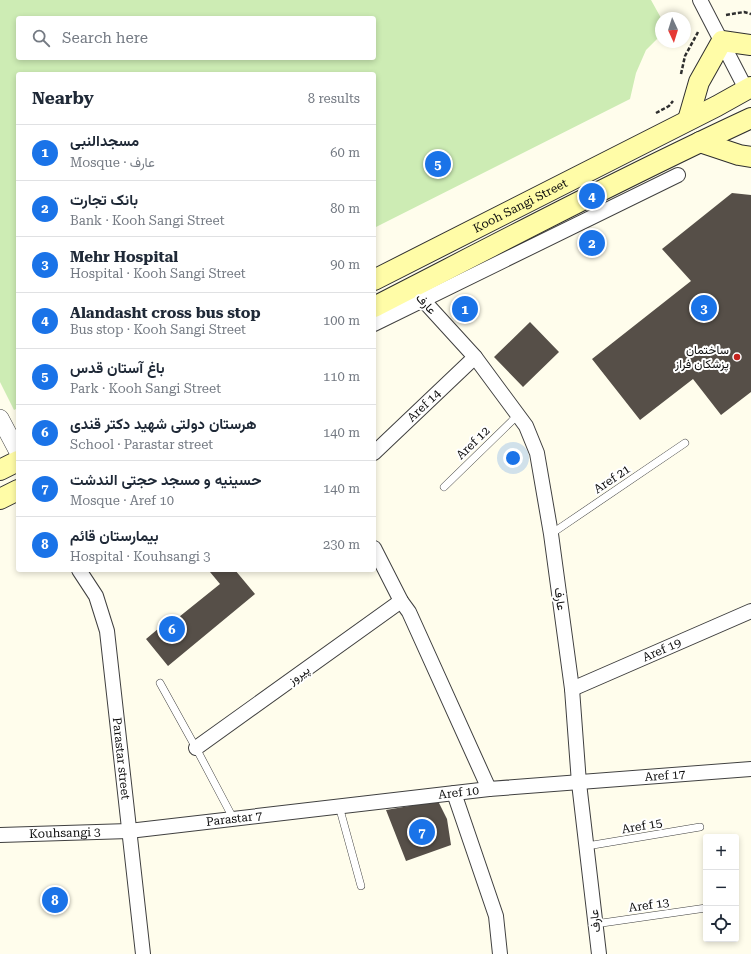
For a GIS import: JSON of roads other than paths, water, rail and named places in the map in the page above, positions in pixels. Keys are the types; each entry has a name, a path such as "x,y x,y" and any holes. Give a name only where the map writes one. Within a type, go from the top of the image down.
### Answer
{"main road":[{"path":"688,120 699,82 722,41 751,45"},
{"name":"Kooh Sangi Street","path":"376,279 688,120 749,91"},
{"name":"Kooh Sangi Street","path":"376,307 417,294 700,142 751,118"},
{"path":"700,142 739,155 751,157"},
{"path":"0,470 16,462"}],"street":[{"path":"700,0 749,91"},
{"path":"376,323 417,294 678,175"},
{"name":"عارف","path":"417,294 475,357 526,426 537,453 551,534 572,689 580,783 598,954"},
{"name":"Aref 14","path":"376,451 475,357"},
{"path":"0,418 16,448"},
{"path":"376,552 401,600 409,612 489,789"},
{"name":"Parastar street","path":"80,572 96,596 107,631 143,954"},
{"name":"پیروز","path":"196,748 401,600"},
{"name":"Aref 19","path":"572,689 751,611"},
{"name":"Aref 17","path":"580,783 751,769"},
{"name":"Aref 10","path":"339,806 489,789 580,783"},
{"path":"454,793 496,916 500,954"},
{"name":"Parastar 7","path":"129,831 339,806"},
{"name":"Kouhsangi 3","path":"0,834 129,831"}],"lane":[{"name":"Aref 12","path":"444,487 518,415"},
{"name":"Aref 21","path":"551,534 685,443"},
{"path":"160,683 233,818"},
{"path":"339,806 361,886"},
{"name":"Aref 15","path":"587,846 700,827"},
{"name":"Aref 13","path":"596,924 703,908"}],"place":[{"name":"باغ آستان قدس","path":"438,164"},
{"name":"Alandasht cross bus stop","path":"592,196"},
{"name":"بانک تجارت","path":"592,243"},
{"name":"Mehr Hospital","path":"704,308"},
{"name":"مسجدالنبی","path":"465,309"},
{"name":"ساختمان پزشکان فراز","path":"737,357"},
{"name":"هرستان دولتی شهید دکتر قندی","path":"172,629"},
{"name":"حسینیه و مسجد حجتی الندشت","path":"422,832"},
{"name":"بیمارستان قائم","path":"55,900"}]}
